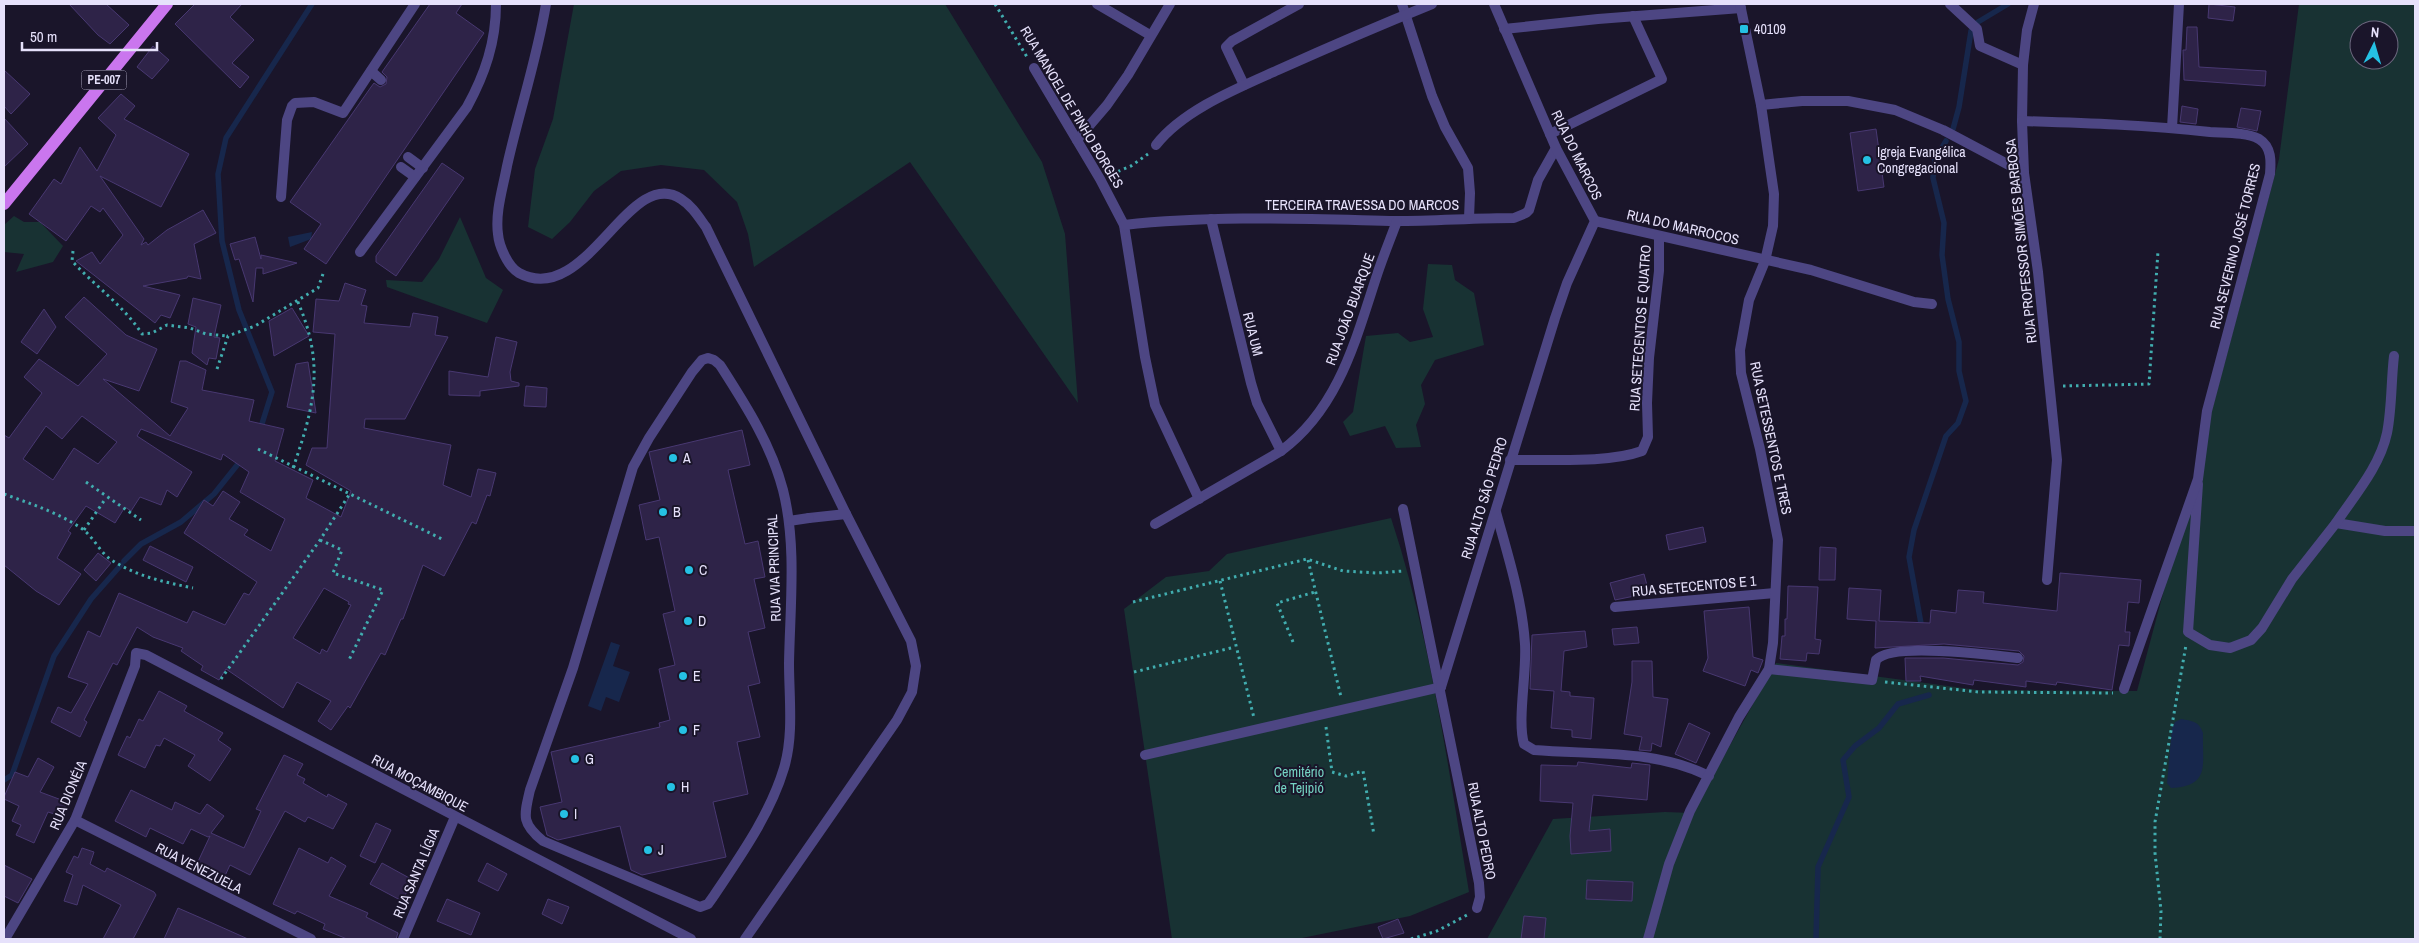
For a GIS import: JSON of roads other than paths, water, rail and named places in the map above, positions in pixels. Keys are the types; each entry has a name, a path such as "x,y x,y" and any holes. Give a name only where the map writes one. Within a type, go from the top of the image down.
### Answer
{"main road":[{"name":"PE-007","path":"4,204 40,156 167,4"}],"street":[{"path":"281,197 287,120 292,106 295,103 314,102 343,113 415,4"},
{"path":"360,252 467,107 480,83 490,56 496,22 496,4"},
{"path":"546,4 540,41 518,118 499,206 498,234 505,256 518,272 536,278 560,275 580,263 628,212 646,198 663,193 679,197 694,210 706,227 846,514 911,641 916,666 912,692 897,720 745,939"},
{"path":"1097,4 1150,35"},
{"path":"1077,140 1107,105 1128,75 1170,4"},
{"path":"1244,85 1226,47 1232,41 1298,4"},
{"path":"1402,4 1432,96 1445,127 1468,168 1470,218"},
{"path":"1156,145 1172,126 1244,85 1340,41 1432,4"},
{"name":"RUA DO MARCOS","path":"1494,4 1556,148 1595,222 1567,283 1555,318"},
{"path":"1950,4 1977,29 1980,46 2023,65"},
{"name":"RUA PROFESSOR SIMÕES BARBOSA","path":"2034,4 2027,30 2023,65 2022,121 2024,174 2038,272 2057,460 2047,580"},
{"path":"2172,128 2179,4"},
{"path":"1504,29 1740,6"},
{"name":"RUA SETESSENTOS E TRES","path":"1740,6 1761,104 1774,194 1773,226 1765,261 1749,300 1740,350 1741,373 1760,449 1778,540 1773,643 1769,670"},
{"path":"1550,134 1662,79 1633,16"},
{"name":"RUA MANOEL DE PINHO BORGES","path":"1034,68 1100,179 1124,225 1145,357 1155,405 1199,499"},
{"path":"371,71 381,80"},
{"path":"1761,104 1802,101 1848,101 1895,110 1943,130 2024,174"},
{"name":"RUA SEVERINO JOSÉ TORRES","path":"2022,121 2172,128 2244,135 2260,139 2268,148 2271,159 2270,174 2207,411 2198,479"},
{"name":"TERCEIRA TRAVESSA DO MARCOS","path":"1124,225 1210,219 1345,218 1396,221 1514,218 1526,213 1532,204 1538,180 1556,148"},
{"path":"408,157 422,168"},
{"path":"401,167 416,177"},
{"name":"RUA UM","path":"1210,219 1255,396 1281,451"},
{"name":"RUA JOÃO BUARQUE","path":"1155,524 1281,451 1291,444 1327,404 1344,370 1361,327 1396,221"},
{"name":"RUA DO MARROCOS","path":"1595,222 1811,270 1914,302 1932,304"},
{"name":"RUA SETECENTOS E QUATRO","path":"1510,460 1580,459 1622,456 1642,451 1648,437 1648,367 1659,271 1659,236"},
{"name":"RUA ALTO SÃO PEDRO","path":"1441,687 1555,318"},
{"path":"2198,479 2188,632 2210,645 2230,648 2251,640 2262,628 2292,579 2336,523 2364,483 2381,453 2387,432 2394,356"},
{"name":"RUA VIA PRINCIPAL","path":"702,360 714,360 720,365 748,409 769,452 783,490 788,521 791,569 789,732 784,768 770,801 744,850 713,898 704,907 690,904 543,841 526,824 524,814 536,772 597,593 633,467 649,438 692,372 702,360"},
{"path":"2124,688 2198,479"},
{"path":"1146,754 1441,687 1403,509"},
{"path":"1496,511 1522,620 1525,672 1522,731 1524,744 1534,750 1645,756 1671,761 1709,776"},
{"path":"788,521 846,514"},
{"path":"2336,523 2385,531 2415,531"},
{"name":"RUA SETECENTOS E 1","path":"1615,607 1775,593"},
{"path":"1648,939 1669,864 1690,811 1740,717 1769,670 1872,680 1876,660 1888,652 1952,651 2018,658"},
{"name":"RUA MOÇAMBIQUE","path":"136,653 146,655 214,690 691,939"},
{"name":"RUA DIONÉIA","path":"5,939 75,820 135,666 136,653"},
{"name":"RUA ALTO PEDRO","path":"1441,687 1479,884 1480,897 1477,908"},
{"name":"RUA SANTA LÍGIA","path":"403,939 455,817"},
{"name":"RUA VENEZUELA","path":"75,820 311,939"}],"water":[{"path":"312,232 311,239 290,247 288,237"},
{"path":"611,642 620,645 613,666 630,672 619,702 606,697 601,711 588,706"},
{"path":"2181,719 2195,722 2203,733 2202,772 2193,783 2171,788 2167,783 2172,728 2175,722"}],"waterway":[{"path":"260,430 272,392 239,310 222,241 218,174 226,138 312,4"},
{"path":"1953,129 1959,107 1971,31 1978,22 2008,4"},
{"path":"1922,629 1909,557 1914,530 1946,436 1958,423 1966,401 1959,371 1959,342 1948,299 1942,255 1944,223 1933,178 1935,159 1946,141"},
{"path":"124,561 141,544 181,522 214,494 242,459"},
{"path":"4,780 12,775 54,656 91,599 121,565"},
{"path":"1816,939 1818,867 1849,797 1843,760 1855,746 1879,728 1898,704 1929,695"}],"place":[{"name":"40109","path":"1744,29"},
{"name":"Igreja Evangélica Congregacional","path":"1867,160"},
{"name":"A","path":"673,458"},
{"name":"B","path":"663,512"},
{"name":"C","path":"689,570"},
{"name":"D","path":"688,621"},
{"name":"E","path":"683,676"},
{"name":"F","path":"683,730"},
{"name":"G","path":"575,759"},
{"name":"H","path":"671,787"},
{"name":"I","path":"564,814"},
{"name":"J","path":"648,850"}],"park label":[{"name":"Cemitério de Tejipió","path":"1299,780"}]}
